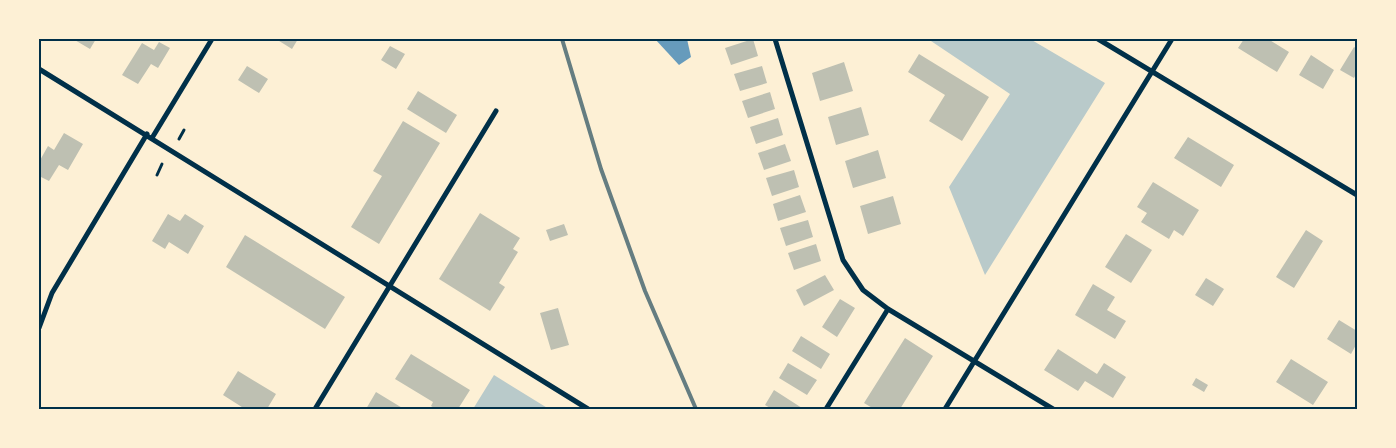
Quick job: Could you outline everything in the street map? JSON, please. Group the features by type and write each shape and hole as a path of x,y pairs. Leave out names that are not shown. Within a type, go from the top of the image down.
{"street":[{"path":"39,328 52,293 149,136 212,39"},
{"path":"775,39 844,260 863,290 888,308 1053,409"},
{"path":"1098,39 1357,195"},
{"path":"945,409 1172,39"},
{"path":"39,69 588,409"},
{"path":"315,409 496,111"},
{"path":"826,409 888,308"}],"path":[{"path":"178,139 184,130"},
{"path":"157,175 162,164"}],"shaded area":[{"path":"928,39 1030,39 1105,83 985,275 949,187 1010,94"},
{"path":"494,375 549,409 473,409"}],"water":[{"path":"655,39 687,39 691,57 679,65"}],"building":[{"path":"73,39 96,39 90,49"},
{"path":"276,39 298,39 292,49"},
{"path":"753,39 758,56 731,65 725,48"},
{"path":"1244,39 1268,39 1289,52 1277,72 1238,48"},
{"path":"159,42 170,48 158,68 151,64 138,84 122,75 142,43 154,50"},
{"path":"390,46 405,54 396,69 381,60"},
{"path":"1354,47 1357,49 1357,72 1354,78 1340,70"},
{"path":"919,54 989,97 962,141 929,121 945,95 908,72"},
{"path":"1311,55 1334,70 1323,89 1299,75"},
{"path":"844,62 853,91 820,101 812,73"},
{"path":"247,66 268,79 259,93 238,80"},
{"path":"762,66 767,83 740,91 734,74"},
{"path":"418,91 457,115 446,133 407,109"},
{"path":"770,92 775,109 748,118 742,101"},
{"path":"861,107 869,135 836,145 828,117"},
{"path":"778,118 783,135 756,144 750,127"},
{"path":"403,121 440,143 379,244 351,227 382,176 373,171"},
{"path":"64,133 83,144 68,170 59,165 49,181 39,176 39,162 48,146 54,150"},
{"path":"1188,137 1234,165 1221,187 1174,158"},
{"path":"785,144 791,161 764,170 758,153"},
{"path":"878,150 886,178 853,188 845,161"},
{"path":"794,170 799,187 772,196 766,178"},
{"path":"1153,182 1199,210 1183,236 1174,230 1169,239 1141,222 1147,213 1137,207"},
{"path":"800,195 806,212 778,221 773,204"},
{"path":"893,196 901,224 868,234 860,206"},
{"path":"480,213 520,238 513,249 518,252 499,283 505,287 490,311 439,279"},
{"path":"168,214 180,221 185,214 204,226 188,254 169,242 165,249 152,241"},
{"path":"808,220 813,237 786,246 780,228"},
{"path":"564,224 568,235 550,241 546,230"},
{"path":"1306,230 1323,241 1294,288 1276,277"},
{"path":"1126,234 1152,250 1131,283 1105,267"},
{"path":"245,235 345,297 325,329 226,267"},
{"path":"816,244 821,261 794,270 788,253"},
{"path":"825,275 834,290 804,306 796,290"},
{"path":"1206,278 1224,289 1213,306 1195,295"},
{"path":"1093,284 1115,297 1107,310 1126,321 1115,339 1075,315"},
{"path":"840,299 855,308 837,337 822,327"},
{"path":"558,308 569,345 551,350 540,313"},
{"path":"1339,320 1357,331 1357,343 1351,354 1327,339"},
{"path":"801,336 830,354 821,369 792,351"},
{"path":"905,338 933,356 900,409 874,409 864,403"},
{"path":"1058,349 1097,374 1104,363 1126,377 1113,398 1085,381 1078,391 1044,370"},
{"path":"411,354 470,390 458,409 436,409 431,406 433,402 395,379"},
{"path":"1291,359 1328,382 1313,405 1276,382"},
{"path":"788,363 817,380 807,395 779,378"},
{"path":"238,371 276,394 267,409 245,409 223,395"},
{"path":"1196,378 1208,385 1204,392 1192,385"},
{"path":"774,390 802,409 772,409 765,405"},
{"path":"376,392 404,409 366,409"}],"railway":[{"path":"562,39 601,169 645,291 696,409"}]}
